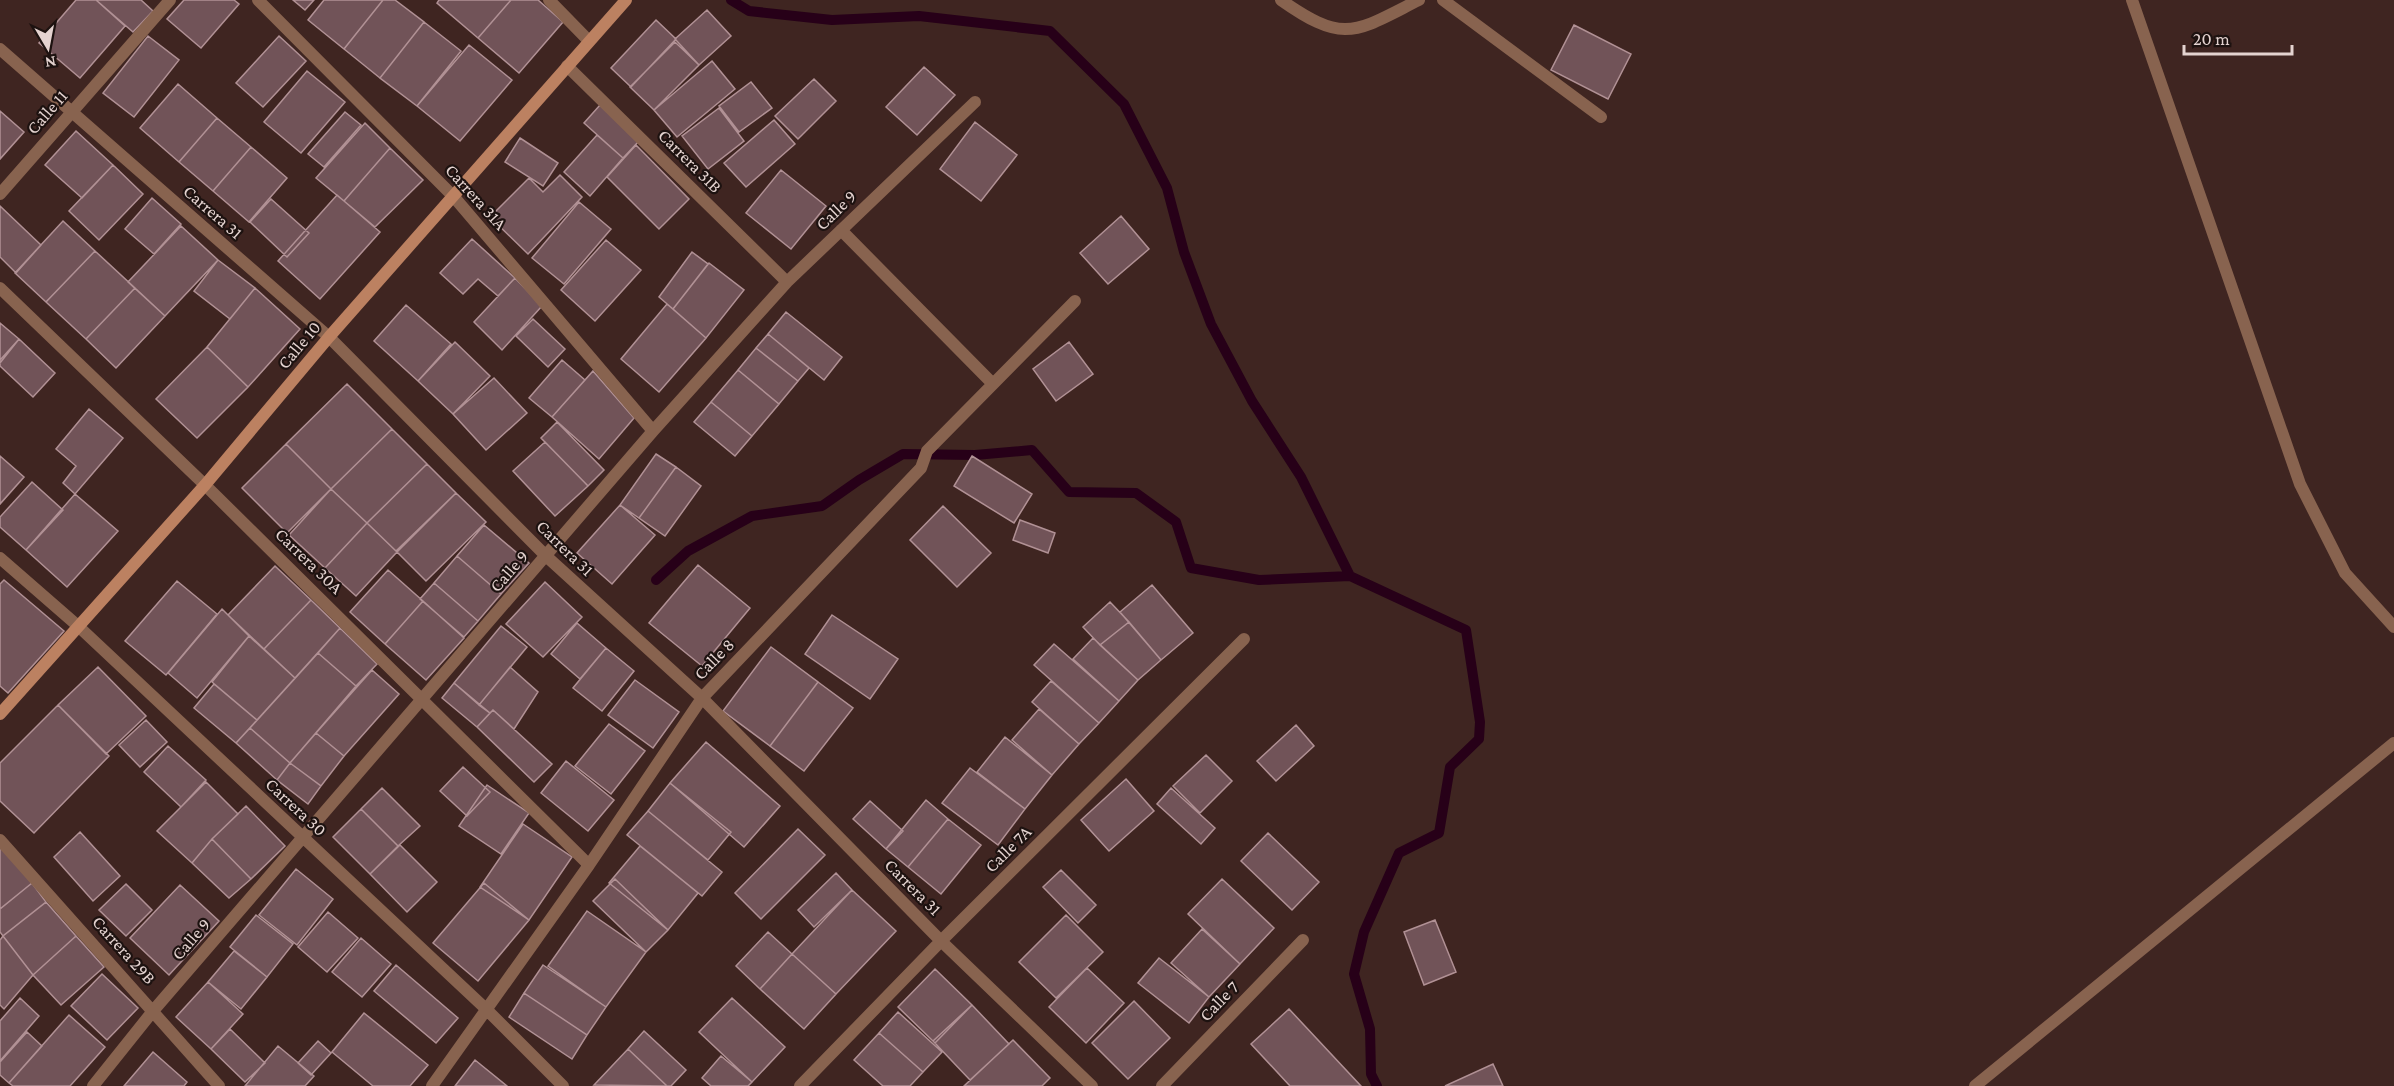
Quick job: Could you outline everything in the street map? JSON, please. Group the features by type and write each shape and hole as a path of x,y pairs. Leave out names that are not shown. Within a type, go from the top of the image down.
{"main road":[{"name":"Calle 10","path":"0,714 205,485 329,337 626,0"}],"street":[{"name":"Calle 11","path":"0,194 170,0"},
{"name":"Carrera 31A","path":"258,0 454,197 653,431"},
{"path":"549,0 589,41"},
{"path":"1281,0 1305,16 1338,30 1367,26 1419,0"},
{"path":"1443,0 1601,117"},
{"path":"2132,0 2300,484 2345,573 2394,627"},
{"name":"Carrera 31","path":"0,49 329,337 546,556 702,698 941,941 1092,1086"},
{"name":"Carrera 31B","path":"567,66 787,282"},
{"name":"Calle 9","path":"93,1086 153,1011 653,431 787,282 975,102"},
{"path":"841,230 993,384"},
{"name":"Carrera 30A","path":"0,288 205,485 589,865"},
{"name":"Calle 8","path":"432,1086 589,865 702,698 921,468 927,451 1074,301"},
{"name":"Carrera 30","path":"0,558 78,626 486,1009 563,1086"},
{"name":"Calle 7A","path":"800,1086 941,941 1245,639"},
{"path":"1975,1086 2394,743"},
{"name":"Carrera 29B","path":"0,840 219,1086"},
{"name":"Calle 7","path":"1162,1086 1303,940"}],"building":[{"path":"76,0 96,0 125,26 80,78 39,43"},
{"path":"96,0 141,0 153,11 133,32"},
{"path":"184,0 234,0 239,4 201,48 167,19"},
{"path":"293,0 314,0 305,10"},
{"path":"324,0 383,0 344,49 308,20"},
{"path":"383,0 395,0 424,22 380,78 344,49"},
{"path":"439,0 511,0 478,38 437,3"},
{"path":"511,0 538,0 563,22 519,73 478,38"},
{"path":"707,10 731,36 699,65 675,39"},
{"path":"656,20 676,39 631,87 611,68"},
{"path":"424,22 461,51 417,106 380,78"},
{"path":"1574,25 1631,54 1608,99 1551,70"},
{"path":"148,36 179,60 134,117 103,93"},
{"path":"279,36 306,61 263,107 236,83"},
{"path":"675,42 699,65 654,110 630,87"},
{"path":"469,45 512,80 460,141 417,106"},
{"path":"712,61 735,89 677,137 654,110"},
{"path":"924,67 955,95 917,135 886,107"},
{"path":"307,71 345,102 301,153 264,122"},
{"path":"814,79 836,101 798,139 775,116"},
{"path":"751,82 772,108 739,132 719,106"},
{"path":"178,84 217,118 179,162 140,128"},
{"path":"600,105 639,141 623,158 584,123"},
{"path":"719,108 744,141 708,169 682,136"},
{"path":"0,111 24,132 0,159"},
{"path":"345,112 361,125 324,167 308,154"},
{"path":"217,118 251,147 213,191 179,162"},
{"path":"774,120 795,144 746,187 724,163"},
{"path":"975,122 1017,155 981,201 940,169"},
{"path":"365,123 390,148 344,201 316,178"},
{"path":"76,131 113,165 82,198 45,165"},
{"path":"597,135 623,158 590,196 564,172"},
{"path":"520,138 558,163 543,186 505,162"},
{"path":"636,145 689,199 659,229 607,177"},
{"path":"251,147 287,178 249,222 213,191"},
{"path":"390,148 423,180 375,227 344,201"},
{"path":"113,165 143,194 99,240 69,211"},
{"path":"781,170 826,206 791,249 746,213"},
{"path":"560,175 582,197 528,254 490,217 529,178 543,192"},
{"path":"337,195 380,232 320,299 278,261"},
{"path":"152,198 181,224 154,254 125,229"},
{"path":"271,199 309,233 287,257 250,222"},
{"path":"579,202 611,229 564,284 532,258"},
{"path":"0,206 41,245 16,273 0,257"},
{"path":"1121,216 1149,249 1108,284 1080,253"},
{"path":"63,221 95,251 46,302 15,273"},
{"path":"181,226 218,260 165,316 128,282"},
{"path":"472,239 515,278 498,296 478,279 463,294 440,273"},
{"path":"606,240 641,270 595,321 561,290"},
{"path":"95,251 135,288 86,339 46,302"},
{"path":"692,252 708,264 673,309 659,297"},
{"path":"218,260 255,288 230,319 194,291"},
{"path":"709,263 744,290 706,338 673,309"},
{"path":"515,278 542,306 502,350 474,322"},
{"path":"135,288 165,316 116,368 86,339"},
{"path":"255,288 300,329 248,387 207,347"},
{"path":"667,304 706,338 659,392 621,359"},
{"path":"406,305 451,344 418,381 374,341"},
{"path":"786,312 842,357 824,380 768,334"},
{"path":"533,319 565,349 548,367 516,336"},
{"path":"0,323 19,339 0,363"},
{"path":"768,334 809,368 798,381 756,348"},
{"path":"19,339 55,373 33,397 0,366 0,360"},
{"path":"455,342 490,376 453,414 418,381"},
{"path":"1069,342 1093,374 1056,401 1033,369"},
{"path":"207,347 248,387 197,438 156,399"},
{"path":"756,348 798,381 779,404 738,370"},
{"path":"562,360 585,380 552,417 529,398"},
{"path":"738,370 779,404 752,436 711,402"},
{"path":"593,371 634,418 599,459 552,417"},
{"path":"494,378 527,413 486,450 453,414"},
{"path":"347,384 392,429 331,489 286,444"},
{"path":"711,402 752,436 735,456 694,422"},
{"path":"89,409 123,438 75,494 63,483 76,466 56,449"},
{"path":"557,422 604,470 588,486 541,438"},
{"path":"392,429 427,464 367,523 331,489"},
{"path":"545,442 588,486 555,516 513,471"},
{"path":"286,444 331,489 287,533 242,488"},
{"path":"656,454 676,467 639,518 620,505"},
{"path":"0,456 24,477 0,504"},
{"path":"972,456 1032,494 1014,523 954,486"},
{"path":"427,464 456,493 396,551 367,523"},
{"path":"676,467 701,486 665,536 639,518"},
{"path":"32,482 63,510 26,550 0,527 0,517"},
{"path":"331,489 367,523 325,568 289,535"},
{"path":"456,493 486,522 426,581 397,552"},
{"path":"75,494 118,531 67,587 26,550"},
{"path":"620,505 655,535 612,584 577,553"},
{"path":"943,506 991,553 957,587 910,540"},
{"path":"1020,520 1055,533 1048,553 1013,540"},
{"path":"367,523 397,552 356,596 325,568"},
{"path":"484,525 529,563 501,594 457,556"},
{"path":"457,556 501,594 478,621 434,583"},
{"path":"698,565 750,608 702,666 649,623"},
{"path":"275,566 311,600 264,649 228,615"},
{"path":"388,570 423,601 385,644 350,612"},
{"path":"4,580 64,631 8,693 0,686 0,584"},
{"path":"177,581 217,614 166,675 125,641"},
{"path":"545,582 582,617 543,657 506,624"},
{"path":"434,583 478,621 464,637 420,599"},
{"path":"1152,585 1193,633 1161,660 1120,612"},
{"path":"311,600 340,628 295,678 264,649"},
{"path":"423,601 464,638 426,680 385,644"},
{"path":"1110,602 1129,622 1100,645 1083,627"},
{"path":"222,609 249,636 197,698 168,673"},
{"path":"832,615 898,659 870,699 805,654"},
{"path":"1129,622 1161,660 1138,680 1100,645"},
{"path":"577,623 606,648 580,679 551,654"},
{"path":"501,626 527,647 479,705 454,683"},
{"path":"340,628 377,664 356,686 318,653"},
{"path":"249,636 295,678 257,720 212,682"},
{"path":"1093,638 1138,680 1119,701 1073,659"},
{"path":"1054,644 1119,701 1099,723 1034,665"},
{"path":"771,647 818,682 770,746 723,711"},
{"path":"606,648 634,671 602,711 573,688"},
{"path":"318,653 356,686 290,763 250,728"},
{"path":"98,667 146,716 106,754 58,705"},
{"path":"510,667 538,692 514,729 493,710 490,713 479,705"},
{"path":"372,670 399,694 344,756 316,733"},
{"path":"635,680 679,712 653,748 608,715"},
{"path":"1051,681 1099,723 1079,744 1032,702"},
{"path":"818,682 853,708 804,771 770,746"},
{"path":"454,683 490,713 477,727 442,698"},
{"path":"214,684 257,720 236,743 194,708"},
{"path":"58,705 109,756 34,833 0,801 0,763"},
{"path":"1039,709 1079,744 1052,775 1012,740"},
{"path":"493,710 552,764 534,782 477,727"},
{"path":"146,720 167,742 140,767 119,745"},
{"path":"609,724 645,751 611,794 575,766"},
{"path":"1296,725 1314,746 1276,781 1257,761"},
{"path":"250,728 290,763 277,780 236,743"},
{"path":"316,733 344,756 321,786 290,763"},
{"path":"1005,737 1052,775 1025,809 977,772"},
{"path":"706,742 780,806 744,847 670,783"},
{"path":"168,746 206,780 181,807 144,772"},
{"path":"1206,755 1232,781 1200,813 1173,786"},
{"path":"566,761 614,800 588,831 541,793"},
{"path":"290,763 321,786 308,804 277,780"},
{"path":"463,767 490,792 467,816 440,791"},
{"path":"970,768 1025,809 998,845 942,803"},
{"path":"1126,779 1154,811 1109,851 1081,820"},
{"path":"206,782 238,814 212,839 192,863 157,831"},
{"path":"670,783 731,832 708,860 648,811"},
{"path":"487,785 529,813 501,854 459,826"},
{"path":"382,788 420,826 398,846 361,809"},
{"path":"1171,788 1215,828 1201,844 1157,804"},
{"path":"926,800 948,819 908,867 886,849"},
{"path":"870,801 903,831 886,849 853,819"},
{"path":"246,806 285,846 251,879 212,839"},
{"path":"361,809 398,846 370,874 333,837"},
{"path":"648,811 722,872 702,896 627,835"},
{"path":"948,819 981,845 941,894 908,867"},
{"path":"523,824 572,857 529,920 480,887"},
{"path":"798,829 825,855 761,919 735,893"},
{"path":"80,832 120,876 93,901 54,857"},
{"path":"1268,833 1319,882 1292,910 1241,861"},
{"path":"212,839 251,879 229,898 192,863"},
{"path":"0,845 32,883 0,909"},
{"path":"400,845 437,882 407,912 370,874"},
{"path":"640,846 698,893 668,930 609,883"},
{"path":"296,869 333,899 297,945 259,915"},
{"path":"1061,870 1096,905 1078,923 1043,887"},
{"path":"836,873 852,890 814,927 798,910"},
{"path":"615,879 668,930 646,952 593,901"},
{"path":"1222,879 1274,928 1240,964 1188,914"},
{"path":"32,883 46,902 3,936 0,932 0,909"},
{"path":"484,883 529,920 478,981 433,943"},
{"path":"126,884 152,910 126,936 99,910"},
{"path":"180,885 219,921 169,975 130,938"},
{"path":"852,890 896,931 836,994 792,954"},
{"path":"46,902 76,936 33,975 3,936"},
{"path":"587,911 646,952 606,1007 548,966"},
{"path":"328,912 358,938 327,972 298,947"},
{"path":"256,915 293,944 267,977 230,947"},
{"path":"1066,915 1103,952 1056,998 1019,962"},
{"path":"1435,920 1456,972 1424,985 1404,932"},
{"path":"1202,929 1240,964 1209,997 1171,963"},
{"path":"768,932 792,954 760,989 736,966"},
{"path":"3,936 33,975 4,1009 0,1005 0,940"},
{"path":"76,936 104,967 61,1005 33,975"},
{"path":"361,938 391,964 362,997 332,972"},
{"path":"234,951 267,977 241,1009 208,982"},
{"path":"792,954 836,994 804,1029 760,989"},
{"path":"1159,958 1209,997 1189,1023 1138,983"},
{"path":"396,965 458,1018 436,1043 374,991"},
{"path":"543,965 606,1007 587,1035 524,993"},
{"path":"1087,968 1124,1003 1086,1043 1049,1007"},
{"path":"935,969 972,1005 935,1043 898,1007"},
{"path":"102,974 138,1008 107,1040 71,1006"},
{"path":"208,982 243,1014 211,1049 176,1017"},
{"path":"524,993 587,1035 572,1059 509,1017"},
{"path":"20,998 39,1016 0,1061 0,1021"},
{"path":"732,998 785,1047 752,1082 699,1032"},
{"path":"1134,1001 1170,1038 1128,1079 1092,1043"},
{"path":"972,1005 1009,1044 970,1080 933,1041"},
{"path":"1289,1009 1361,1086 1290,1086 1251,1044"},
{"path":"898,1012 942,1052 923,1072 879,1033"},
{"path":"364,1013 428,1065 410,1086 373,1086 332,1052"},
{"path":"69,1015 105,1047 70,1086 13,1086 9,1083"},
{"path":"230,1029 265,1063 245,1082 211,1049"},
{"path":"644,1031 686,1070 671,1086 667,1086 628,1049"},
{"path":"27,1032 42,1046 9,1083 0,1075 0,1062"},
{"path":"879,1033 923,1072 910,1086 883,1086 854,1060"},
{"path":"1013,1040 1050,1078 1042,1086 964,1086"},
{"path":"318,1041 331,1053 311,1075 298,1063"},
{"path":"278,1046 314,1076 305,1086 245,1086"},
{"path":"628,1049 667,1086 594,1085"},
{"path":"153,1052 187,1082 184,1086 124,1086"},
{"path":"721,1056 752,1082 748,1086 711,1086 702,1078"},
{"path":"475,1060 507,1086 455,1086"},
{"path":"1493,1064 1503,1086 1445,1086"}],"waterway":[{"path":"731,0 749,11 832,20 919,16 1050,31 1124,104 1167,188 1184,252 1211,324 1252,401 1301,477 1350,576 1466,630 1480,722 1479,739 1450,767 1439,833 1399,853 1364,932 1354,974 1370,1029 1371,1074 1377,1086"},
{"path":"656,580 688,551 752,516 822,506 859,480 903,454 975,455 1032,450 1069,492 1136,493 1176,522 1191,568 1259,580 1350,576"}]}
